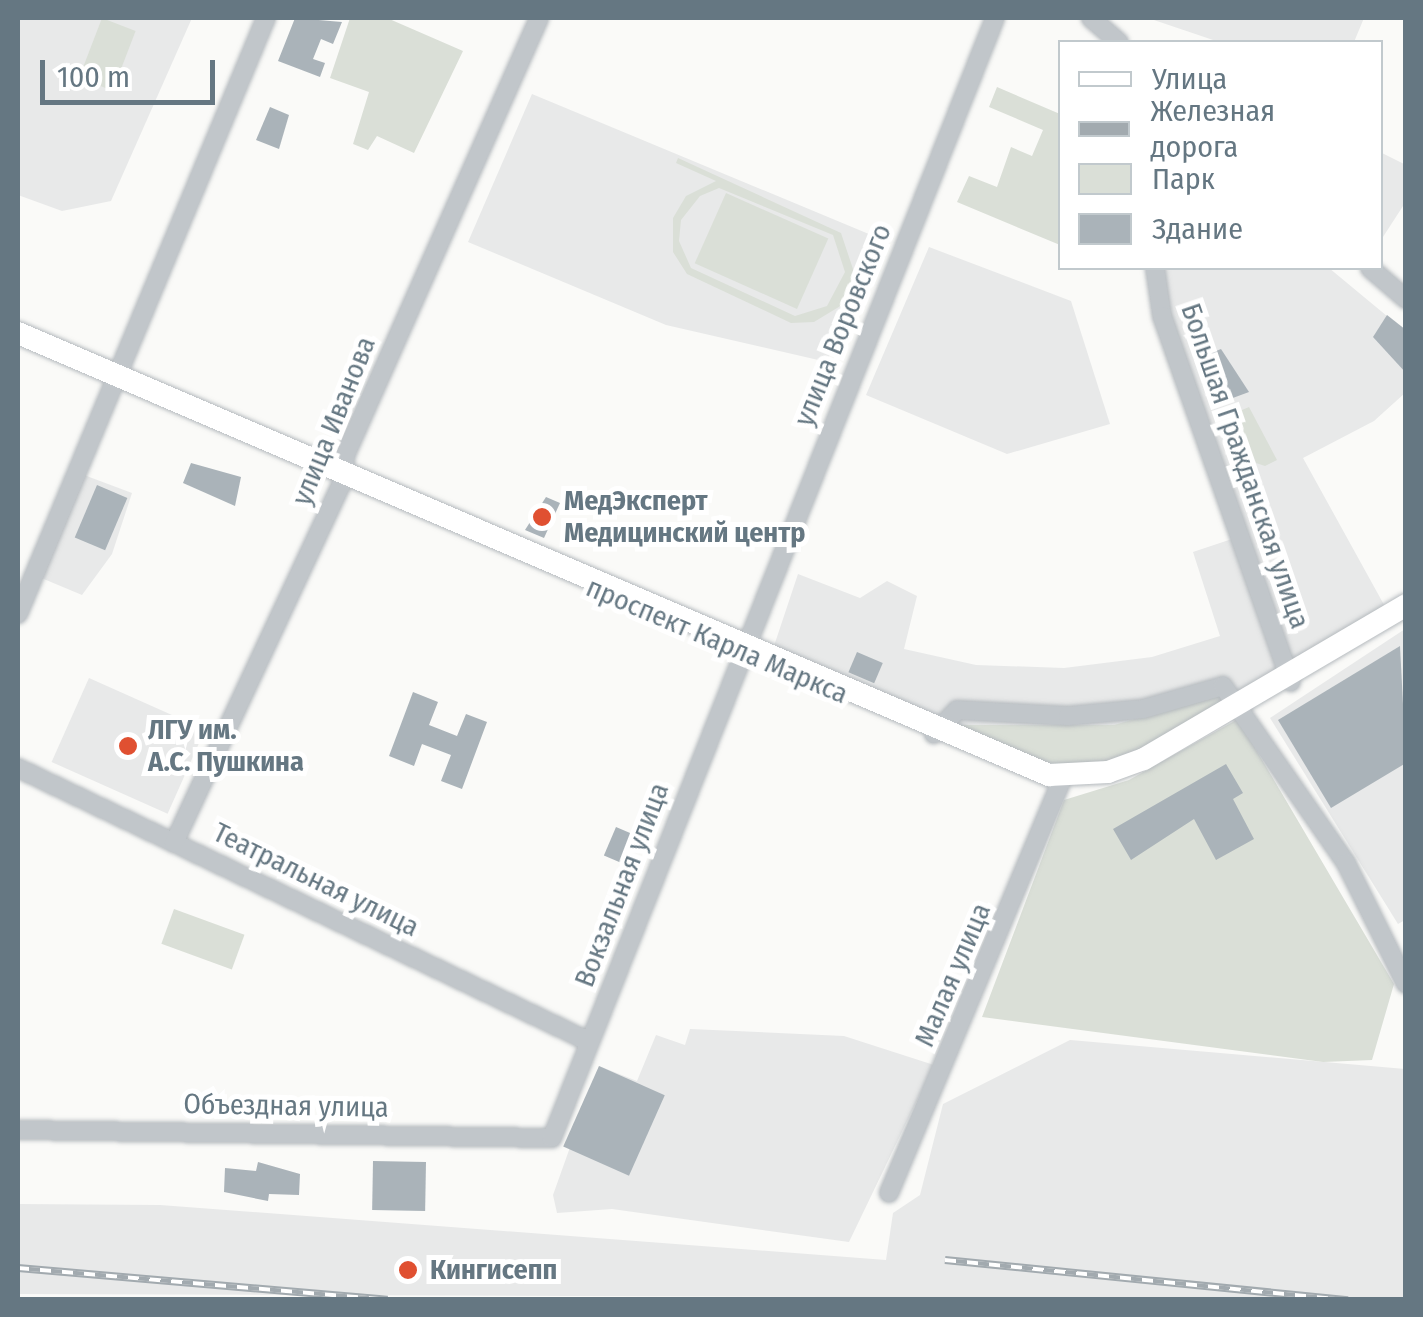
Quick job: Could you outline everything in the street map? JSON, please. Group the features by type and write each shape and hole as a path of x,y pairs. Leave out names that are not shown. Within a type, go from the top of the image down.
{"main road":[{"name":"проспект Карла Маркса","path":"18,336 935,733 1063,779"},
{"path":"1063,779 1143,765 1406,607"}],"street":[{"path":"18,614 266,18"},
{"name":"улица Иванова","path":"174,843 344,475 539,18"},
{"name":"улица Воровского","path":"741,649 995,18"},
{"path":"1090,18 1117,40"},
{"path":"1100,18 1125,40"},
{"path":"1383,268 1406,287"},
{"name":"Большая Гражданская улица","path":"1155,270 1162,316 1290,680"},
{"path":"1372,270 1406,299"},
{"name":"Вокзальная улица","path":"552,1138 741,649"},
{"path":"935,733 956,710 1086,714 1143,709 1223,686 1346,863 1406,984"},
{"name":"Театральная улица","path":"18,768 590,1042"},
{"name":"Малая улица","path":"889,1193 1063,779"},
{"name":"Объездная улица","path":"18,1130 552,1138"}],"shaded area":[{"path":"18,18 192,18 111,201 62,211 18,195"},
{"path":"1148,18 1364,18 1355,40 1213,40"},
{"path":"532,94 876,237 827,362 666,325 468,242"},
{"path":"1383,154 1406,165 1405,203 1383,237"},
{"path":"929,247 1071,301 1110,424 1007,454 866,395"},
{"path":"1161,270 1331,270 1405,331 1405,393 1374,421 1303,458 1388,612 1291,664 1170,324"},
{"path":"84,475 132,493 112,554 82,595 39,577"},
{"path":"1232,539 1278,673 1069,771 772,652 798,574 860,598 887,581 917,596 904,649 976,665 1064,668 1152,657 1220,636 1193,552"},
{"path":"1405,629 1405,920 1398,924 1270,718"},
{"name":"ЛГУ им. А.С. Пушкина","path":"89,678 205,730 168,814 52,762"},
{"path":"690,1029 844,1036 934,1065 849,1242 612,1209 557,1213 553,1195 599,1066 637,1081 656,1035 685,1045"},
{"path":"1070,1040 1405,1069 1405,1299 18,1294 18,1204 160,1205 886,1260 893,1213 920,1195 943,1104"}],"green space":[{"path":"102,18 136,31 113,91 79,78"},
{"path":"350,18 387,18 463,51 414,153 377,136 368,150 353,144 369,92 330,78"},
{"path":"997,87 1058,113 1058,244 957,202 969,176 997,187 1011,147 1032,156 1043,130 989,107"},
{"path":"678,158 841,233 855,275 842,305 814,322 791,323 687,274 673,252 673,218 686,196 716,181 676,163","holes":["719,188 833,235 845,272 827,306 795,316 691,268 679,241 681,220 700,196"]},
{"path":"726,193 828,239 797,309 695,263"},
{"path":"1249,407 1277,460 1265,466 1256,463 1235,413"},
{"path":"1219,695 1225,703 1144,759 1069,771 951,725 1114,725"},
{"path":"1238,719 1394,984 1372,1060 1323,1062 982,1017 1064,800 1129,780"},
{"path":"174,909 244,935 232,969 161,944"}],"building":[{"path":"295,18 342,22 333,44 321,39 313,59 325,63 320,77 278,61"},
{"path":"270,107 289,115 279,149 256,140"},
{"path":"1387,315 1406,330 1406,373 1373,337"},
{"path":"1221,349 1249,392 1222,402 1199,358"},
{"path":"191,463 241,477 235,506 183,483"},
{"path":"97,485 127,498 105,550 75,537"},
{"name":"МедЭксперт Медицинский центр","path":"546,497 560,503 544,538 525,530"},
{"path":"1400,646 1406,763 1331,808 1278,720"},
{"path":"857,652 883,663 874,683 848,672"},
{"path":"413,692 438,702 429,725 457,736 466,714 487,722 462,789 441,781 451,755 422,744 414,766 389,756"},
{"path":"1226,764 1243,793 1233,799 1254,839 1216,860 1194,819 1131,860 1113,829"},
{"path":"616,827 637,836 625,865 604,856"},
{"path":"599,1066 665,1095 629,1176 563,1146"},
{"path":"373,1161 426,1162 425,1211 372,1210"},
{"path":"258,1162 300,1174 299,1195 269,1194 268,1201 224,1192 225,1168 256,1171"}],"railway":[{"path":"945,1260 1348,1300"},
{"path":"18,1268 388,1300"}],"place":[{"name":"МедЭксперт Медицинский центр","path":"542,517"},
{"name":"ЛГУ им. А.С. Пушкина","path":"128,746"},
{"name":"Кингисепп","path":"408,1270"}]}
